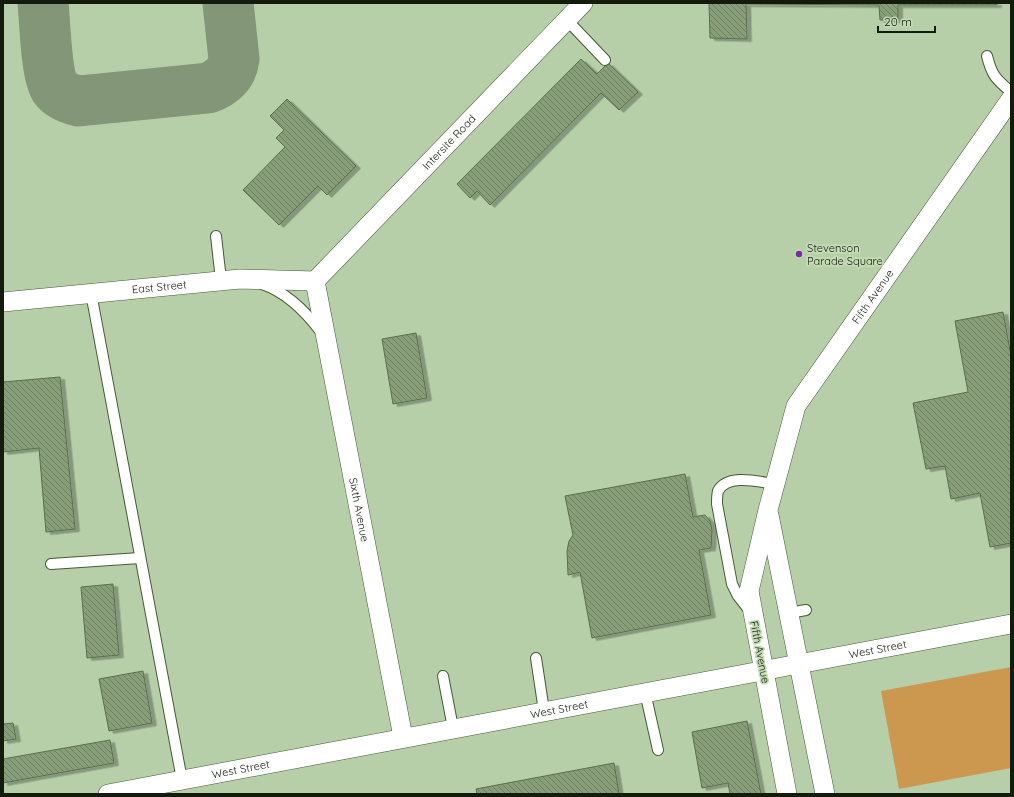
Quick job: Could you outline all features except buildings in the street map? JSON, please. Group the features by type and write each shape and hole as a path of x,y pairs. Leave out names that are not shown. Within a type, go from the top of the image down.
{"street":[{"name":"Intersite Road","path":"315,281 583,3"},
{"name":"Fifth Avenue","path":"787,794 749,592 768,510 796,406 1011,99"},
{"name":"East Street","path":"3,302 240,278 315,281"},
{"name":"Sixth Avenue","path":"315,281 403,737"},
{"name":"Fifth Avenue","path":"768,510 797,612 799,664 825,794"},
{"name":"West Street","path":"108,794 403,737 1011,624"}],"lane":[{"path":"567,20 605,60"},
{"path":"987,56 990,71 997,80 1011,92"},
{"path":"216,236 221,280"},
{"path":"240,278 263,284 279,292 308,315 327,342"},
{"path":"91,293 182,780"},
{"path":"754,618 738,596 732,584 717,504 718,492 724,485 740,480 775,484"},
{"path":"51,564 140,558"},
{"path":"536,658 544,711"},
{"path":"443,676 453,728"},
{"path":"645,692 658,750"}],"shaded area":[{"path":"1011,667 1011,768 899,789 881,691"}],"taxiway":[{"path":"43,3 46,47 52,81 55,88 60,93 79,101 208,88 222,81 229,73 234,59 228,3"}],"place":[{"name":"Stevenson Parade Square","path":"799,254"}]}
